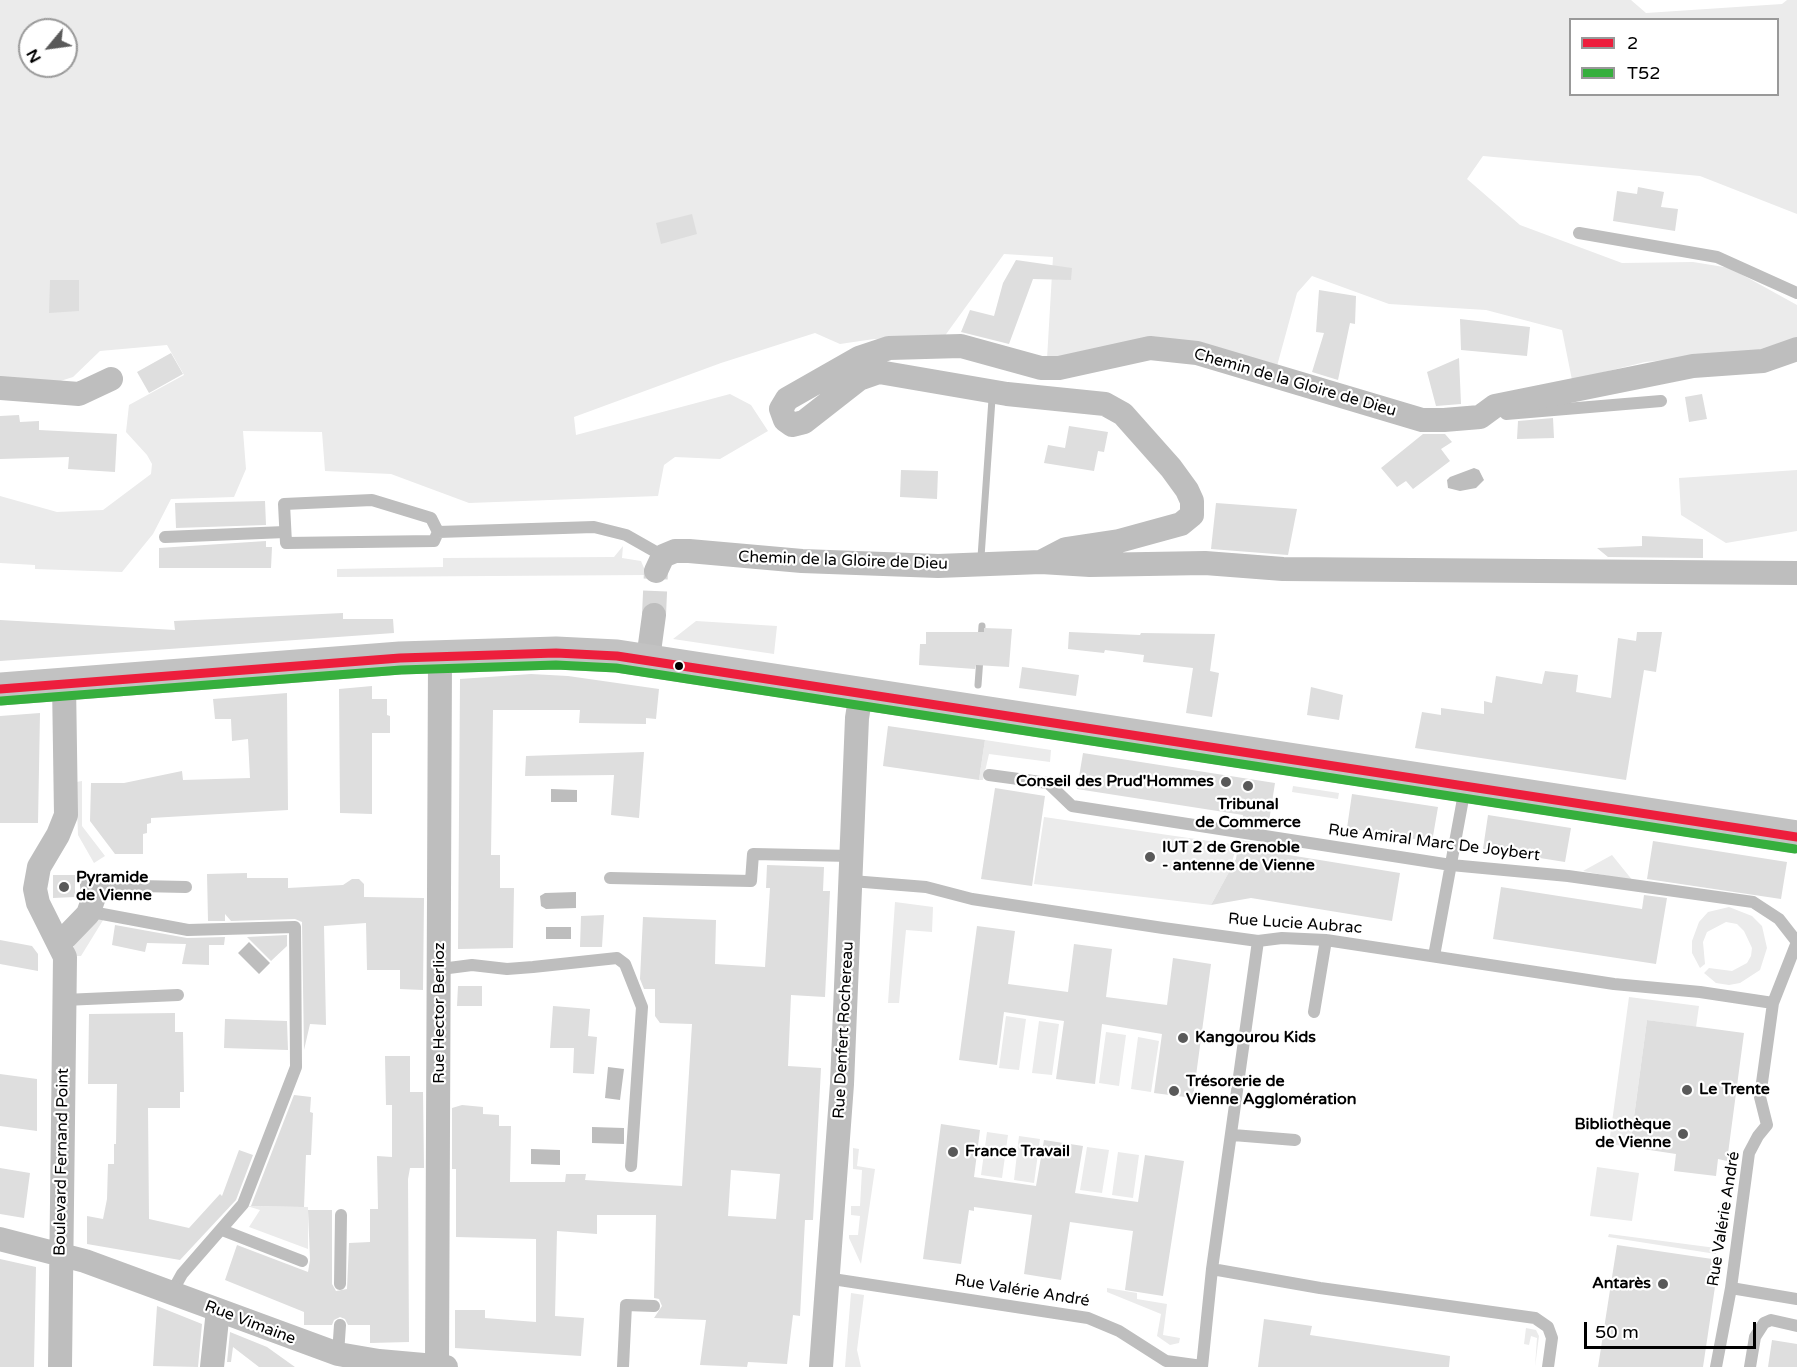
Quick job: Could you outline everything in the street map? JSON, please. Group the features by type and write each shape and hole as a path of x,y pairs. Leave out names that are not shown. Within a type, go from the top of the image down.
{"main road":[{"path":"0,689 400,658 440,659 556,653 648,659 1797,837"}],"street":[{"name":"Chemin de la Gloire de Dieu","path":"1041,562 1066,549 1119,541 1181,524 1192,515 1192,501 1187,490 1171,468 1123,414 1105,404 1007,394 879,372 859,379 804,422 792,425 785,420 781,409 787,399 859,357 888,348 961,346 1041,368 1059,368 1150,348 1197,352 1422,420 1479,417 1495,406 1541,395 1693,366 1764,361 1797,349"},
{"path":"0,388 79,394 111,379"},
{"name":"Chemin de la Gloire de Dieu","path":"659,564 675,552 689,551 802,561 938,566 1041,562 1090,565 1205,563 1283,569 1797,573"},
{"path":"648,659 654,615"},
{"name":"Rue Hector Berlioz","path":"437,1366 441,969 440,659"},
{"path":"64,683 66,815 58,835 39,867 35,882 38,903 62,950 88,914 94,897 92,885"},
{"name":"Rue Denfert Rochereau","path":"821,1367 842,1084 857,718 861,693"},
{"name":"Boulevard Fernand Point","path":"60,1367 64,1000 62,950"},
{"name":"Rue Vimaine","path":"0,1239 60,1254 172,1292 338,1354 446,1367"},
{"path":"212,1367 218,1310"}],"lane":[{"path":"1580,233 1717,257 1797,293"},
{"path":"1479,417 1660,401"},
{"path":"372,500 431,518 438,532 434,541 286,543 284,504 372,500"},
{"path":"438,532 594,527 627,535 659,564"},
{"path":"165,537 285,532"},
{"name":"Rue Amiral Marc De Joybert","path":"989,776 1048,783 1072,806 1451,865 1568,876 1753,902 1779,919 1797,942"},
{"path":"1434,956 1466,784"},
{"path":"610,878 751,881 753,854 852,856"},
{"name":"Rue Lucie Aubrac","path":"852,880 892,878 947,886 1047,911 1258,941 1282,938 1326,939 1614,984 1700,992 1773,1003"},
{"path":"92,885 186,887"},
{"path":"97,913 188,930 295,927 296,1067 243,1204 182,1274 172,1292"},
{"path":"1314,1012 1326,939"},
{"path":"1202,1366 1212,1269 1233,1135 1258,941"},
{"name":"Rue Valérie André","path":"1716,1367 1731,1288 1749,1153 1767,1125 1760,1097 1773,1003 1797,942"},
{"path":"441,969 472,964 507,969 617,958 625,964 642,1007 631,1166"},
{"path":"64,1000 178,995"},
{"path":"1233,1135 1295,1140"},
{"path":"340,1284 341,1215"},
{"path":"222,1230 302,1262"},
{"path":"1212,1269 1320,1288 1535,1318 1548,1327 1551,1338 1548,1367"},
{"name":"Rue Valérie André","path":"826,1278 1088,1318 1119,1331 1166,1362 1202,1366"},
{"path":"1731,1288 1797,1299"},
{"path":"623,1367 626,1305 654,1306"},
{"path":"1750,1367 1755,1337 1764,1323 1771,1320 1797,1326"},
{"path":"338,1354 340,1325"}],"shaded area":[{"path":"0,0 1631,0 1646,13 1782,4 1787,0 1797,0 1797,214 1700,176 1483,156 1467,179 1520,225 1622,263 1693,262 1730,268 1797,305 1797,342 1754,351 1645,362 1572,380 1562,330 1486,310 1389,304 1312,276 1297,293 1277,366 1183,341 1047,359 1053,257 1004,254 944,337 874,339 840,344 815,333 721,363 574,417 576,435 730,394 751,405 768,431 720,459 675,457 664,465 658,496 469,503 391,474 325,471 322,432 243,431 246,469 234,497 171,499 153,534 122,572 35,569 35,565 0,563 0,496 57,512 103,510 151,474 152,464 147,455 126,432 129,405 184,375 167,345 100,351 73,377 54,383 0,380"},
{"path":"1474,468 1479,470 1484,480 1476,488 1460,491 1448,488 1447,480 1450,477"},
{"path":"1797,470 1797,531 1726,543 1681,515 1679,478"},
{"path":"623,546 622,558 641,561 647,575 337,577 337,569 443,567 443,558 614,557"},
{"path":"696,621 777,626 774,654 673,639"},
{"path":"985,740 1051,750 1050,762 989,754 983,780 979,780"},
{"path":"82,781 82,826 105,856 94,863 78,835 76,782"},
{"path":"1293,786 1339,793 1338,799 1292,792"},
{"path":"551,789 577,790 577,802 551,802"},
{"path":"1044,817 1237,845 1229,872 1211,905 1034,884"},
{"path":"1612,855 1633,881 1583,871"},
{"path":"576,892 576,908 546,909 541,906 540,896 545,893"},
{"path":"895,902 933,907 932,932 906,930 899,1003 888,1003"},
{"path":"1729,907 1752,916 1762,926 1767,948 1760,970 1740,983 1729,985 1716,983 1704,973 1709,968 1732,971 1747,963 1752,948 1744,931 1737,924 1726,922 1707,932 1703,942 1705,964 1700,968 1692,953 1692,941 1699,922 1708,912"},
{"path":"97,914 105,917 81,956 74,956 74,944"},
{"path":"546,927 571,927 571,939 546,939"},
{"path":"249,942 270,963 259,974 238,953"},
{"path":"1629,997 1699,1006 1696,1027 1647,1020 1630,1147 1609,1144"},
{"path":"1006,1016 1026,1019 1019,1070 999,1068"},
{"path":"1039,1021 1059,1024 1052,1075 1032,1073"},
{"path":"1106,1032 1126,1035 1119,1086 1099,1083"},
{"path":"1138,1037 1159,1041 1151,1092 1131,1089"},
{"path":"608,1067 624,1069 620,1100 605,1098"},
{"path":"592,1127 624,1128 624,1144 592,1143"},
{"path":"987,1132 1008,1135 1002,1178 981,1175"},
{"path":"1019,1136 1040,1139 1034,1183 1014,1180"},
{"path":"1087,1147 1109,1150 1102,1193 1080,1190"},
{"path":"853,1148 859,1149 857,1166 875,1169 861,1264 849,1238 849,1235 858,1235 860,1216 851,1215 851,1206 860,1206 862,1170 853,1169"},
{"path":"531,1149 560,1150 560,1165 531,1164"},
{"path":"1118,1152 1139,1155 1133,1198 1112,1195"},
{"path":"1597,1167 1639,1173 1632,1221 1590,1216"},
{"path":"247,1206 308,1207 308,1249 249,1227 260,1210"},
{"path":"1609,1234 1716,1248 1716,1254 1608,1237"},
{"path":"1107,1288 1137,1293 1137,1299 1167,1304 1163,1335 1180,1338 1179,1343 1170,1345 1157,1336 1161,1314 1107,1292"},
{"path":"851,1293 864,1295 857,1350 861,1367 845,1367"},
{"path":"1526,1328 1536,1330 1539,1336 1535,1367 1537,1338 1531,1336 1529,1345 1524,1344"}],"building":[{"path":"1638,187 1664,192 1661,207 1678,209 1675,231 1613,221 1617,191 1637,194"},
{"path":"692,214 697,234 661,244 656,223"},
{"path":"1016,260 1072,268 1071,280 1033,279 1009,344 961,332 970,310 994,316 1003,283"},
{"path":"50,280 79,280 79,311 49,313"},
{"path":"1319,290 1356,296 1355,324 1350,323 1338,380 1312,372 1324,333 1316,332"},
{"path":"1460,319 1530,327 1527,356 1461,350"},
{"path":"171,353 183,374 149,393 137,372"},
{"path":"1459,358 1461,404 1436,406 1427,372"},
{"path":"1702,394 1707,419 1689,422 1685,397"},
{"path":"19,415 20,422 39,421 39,430 117,434 115,472 68,469 69,457 0,459 0,416"},
{"path":"1553,418 1554,438 1517,439 1518,421"},
{"path":"1069,426 1108,432 1104,452 1098,451 1094,471 1044,463 1048,445 1065,448"},
{"path":"1423,434 1445,434 1452,442 1441,449 1450,461 1413,489 1406,481 1397,487 1381,468"},
{"path":"901,470 938,471 937,499 900,497"},
{"path":"265,501 266,525 176,528 175,503"},
{"path":"1216,503 1297,509 1288,555 1211,549"},
{"path":"1642,536 1703,539 1703,558 1608,557 1597,548 1642,546"},
{"path":"266,541 266,547 272,547 271,568 159,568 159,548"},
{"path":"343,613 343,619 393,619 394,633 0,661 0,620 175,630 174,621"},
{"path":"984,628 1012,629 1009,667 976,665 975,669 919,665 920,644 926,644 926,632 984,632"},
{"path":"1069,632 1140,635 1141,633 1215,634 1210,671 1219,673 1212,717 1186,713 1193,668 1143,662 1144,655 1105,650 1104,653 1068,649"},
{"path":"1637,632 1662,632 1656,672 1644,670 1626,780 1415,748 1422,712 1441,715 1441,708 1484,714 1484,701 1492,703 1496,676 1542,684 1545,671 1578,675 1576,692 1611,698 1618,638 1636,641"},
{"path":"1022,667 1079,675 1076,696 1019,688"},
{"path":"531,674 568,676 659,689 656,719 646,718 646,724 579,723 580,710 493,710 491,855 500,855 500,888 514,888 513,948 458,949 460,679"},
{"path":"372,686 372,699 387,699 390,733 372,733 372,814 340,813 339,689"},
{"path":"1311,687 1343,695 1339,720 1307,715"},
{"path":"287,693 288,810 151,818 151,823 147,824 147,833 143,834 143,854 115,854 90,821 91,783 124,783 182,771 183,780 250,778 248,739 232,741 231,719 215,719 213,699"},
{"path":"40,713 38,823 0,823 0,716"},
{"path":"888,726 985,740 979,780 883,766"},
{"path":"644,752 639,818 611,815 614,775 525,776 526,756"},
{"path":"1083,753 1275,783 1268,828 1242,824 1243,815 1077,789"},
{"path":"995,788 1045,796 1032,886 981,879"},
{"path":"1352,794 1438,807 1432,842 1347,828"},
{"path":"1488,815 1571,828 1565,862 1483,849"},
{"path":"1239,840 1265,844 1264,851 1400,873 1392,921 1251,898 1211,905 1236,859"},
{"path":"1653,841 1787,862 1781,899 1647,879"},
{"path":"767,865 824,867 823,891 830,891 825,997 791,995 788,1066 821,1068 813,1220 805,1220 800,1316 793,1315 787,1364 748,1362 747,1367 700,1365 706,1320 654,1318 662,1306 659,1299 654,1298 656,1215 597,1215 597,1234 557,1231 555,1316 584,1318 581,1356 455,1348 455,1310 485,1310 485,1318 536,1322 536,1239 456,1237 456,1169 452,1169 452,1108 462,1105 483,1107 483,1114 499,1115 499,1126 511,1126 510,1182 565,1182 566,1174 586,1174 585,1180 682,1186 692,1024 660,1023 655,1016 655,989 644,989 640,979 643,917 716,920 715,964 765,967 770,888 766,888","holes":["731,1170 780,1174 776,1219 728,1216"]},
{"path":"247,873 247,878 288,878 288,888 343,885 352,879 359,879 364,884 364,897 424,898 423,990 400,989 400,970 367,970 366,923 324,926 326,1025 310,1024 304,1050 302,922 295,919 231,921 225,914 225,921 208,921 207,874"},
{"name":"Pyramide de Vienne","path":"53,875 75,875 75,897 53,898"},
{"path":"1501,887 1642,909 1644,895 1667,898 1656,964 1493,939"},
{"path":"604,915 602,947 580,947 581,916"},
{"path":"115,925 187,938 225,937 224,945 209,945 209,965 182,964 186,944 147,943 145,952 112,945"},
{"path":"977,926 1015,931 1008,984 1068,992 1074,944 1112,949 1106,997 1167,1005 1173,958 1211,964 1193,1098 1154,1093 1162,1034 1102,1024 1095,1084 1056,1079 1064,1021 1004,1012 997,1065 959,1060"},
{"path":"287,935 287,946 271,961 247,937"},
{"path":"0,940 32,946 38,954 38,971 0,964"},
{"path":"458,986 482,986 482,1006 457,1006"},
{"path":"553,1006 590,1009 588,1036 597,1037 594,1074 573,1073 574,1048 550,1048"},
{"path":"175,1013 175,1032 183,1032 184,1092 180,1092 180,1108 148,1108 149,1219 189,1228 220,1194 222,1196 239,1150 253,1155 236,1200 180,1260 87,1244 87,1216 103,1219 107,1199 108,1164 114,1164 117,1084 88,1084 89,1014"},
{"path":"225,1019 287,1021 288,1050 224,1048"},
{"name":"Le Trente","path":"1647,1020 1744,1033 1727,1161 1718,1159 1716,1176 1674,1171 1676,1154 1630,1147"},
{"path":"385,1056 410,1056 410,1092 423,1092 424,1168 410,1168 408,1179 409,1342 370,1343 370,1325 348,1325 345,1319 340,1317 334,1320 332,1325 304,1325 304,1312 225,1280 237,1245 308,1272 310,1260 308,1210 332,1210 332,1284 336,1291 347,1289 349,1243 370,1242 370,1209 378,1209 377,1156 392,1157 392,1105 386,1105"},
{"path":"0,1074 37,1079 37,1131 0,1126"},
{"path":"294,1095 311,1097 310,1112 313,1113 311,1155 306,1155 304,1207 251,1206"},
{"path":"941,1124 980,1130 974,1177 1036,1186 1044,1140 1083,1146 1075,1193 1138,1202 1145,1155 1184,1161 1163,1296 1125,1290 1133,1231 1070,1222 1061,1280 1024,1274 1032,1215 974,1207 974,1211 969,1210 961,1264 923,1259"},
{"path":"0,1168 30,1173 24,1218 0,1214"},
{"name":"Antarès","path":"1617,1245 1719,1260 1703,1367 1598,1367"},
{"path":"0,1259 36,1267 34,1367 0,1367"},
{"path":"157,1306 202,1324 198,1367 153,1366"},
{"path":"1264,1319 1312,1326 1310,1335 1450,1356 1449,1367 1258,1367"},
{"path":"230,1332 267,1347 295,1367 259,1367 233,1347 231,1362 227,1362"},
{"path":"1772,1340 1797,1344 1797,1367 1768,1367"}],"waterway":[{"path":"981,557 992,399"},
{"path":"981,641 982,626"},
{"path":"978,685 980,658"}],"tunnel":[{"path":"654,615 656,571"}],"transit line":[{"name":"2","path":"0,689 400,658 556,653 617,656 1797,837"},
{"name":"T52","path":"1,701 401,670 556,665 616,668 1795,849"}],"place":[{"name":"Conseil des Prud'Hommes","path":"1226,782"},
{"name":"Tribunal de Commerce","path":"1248,786"},
{"name":"IUT 2 de Grenoble - antenne de Vienne","path":"1150,857"},
{"name":"Pyramide de Vienne","path":"64,887"},
{"name":"Kangourou Kids","path":"1183,1038"},
{"name":"Le Trente","path":"1687,1090"},
{"name":"Trésorerie de Vienne Agglomération","path":"1174,1091"},
{"name":"Bibliothèque de Vienne","path":"1683,1134"},
{"name":"France Travail","path":"953,1152"},
{"name":"Antarès","path":"1663,1284"}]}
